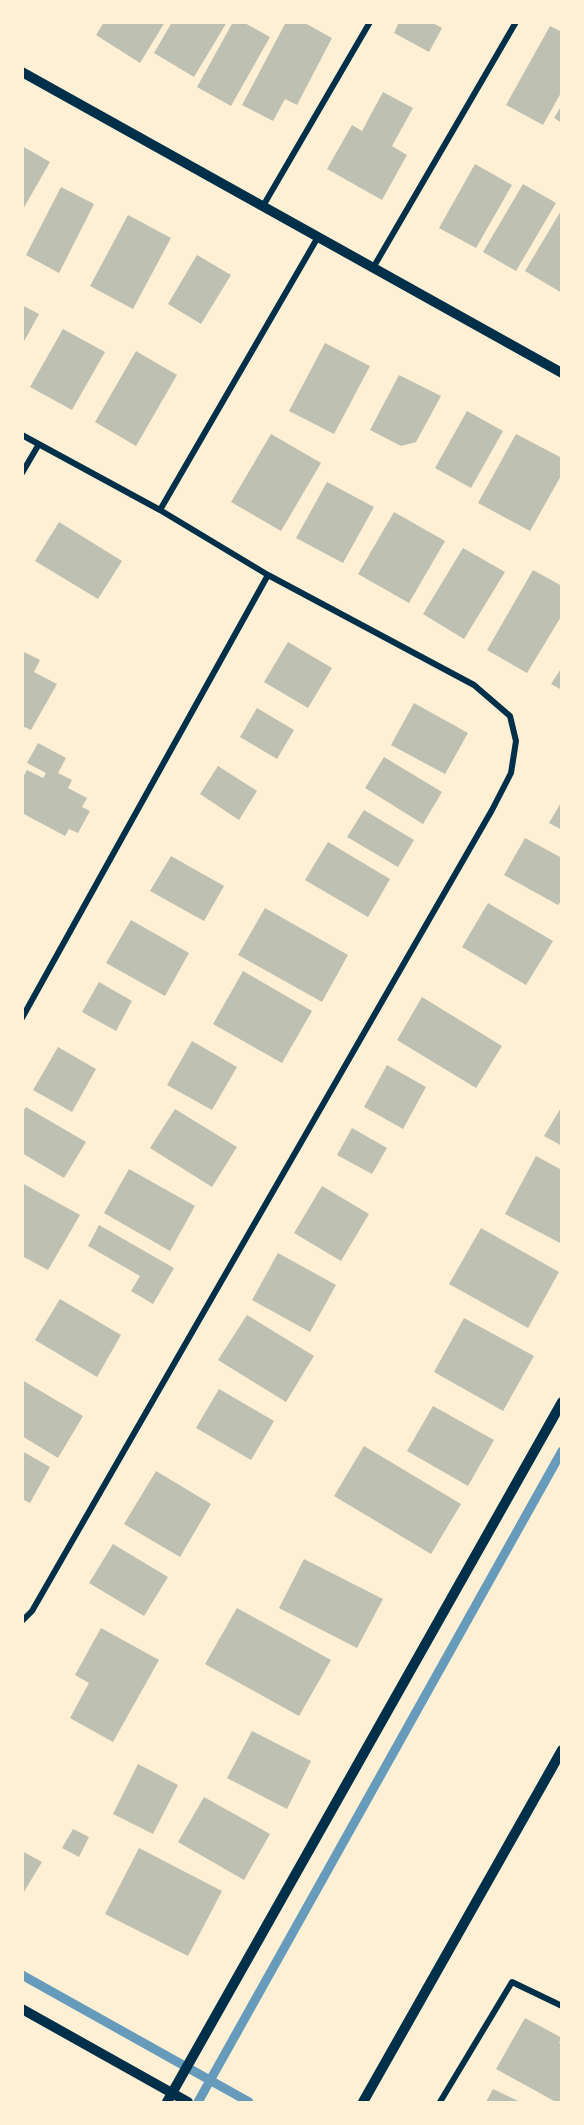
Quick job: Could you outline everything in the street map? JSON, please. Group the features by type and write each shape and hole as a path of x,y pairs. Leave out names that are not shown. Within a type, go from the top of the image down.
{"street":[{"path":"263,206 370,22"},
{"path":"373,268 516,22"},
{"path":"22,72 561,373"},
{"path":"160,510 318,237"},
{"path":"22,435 160,510 268,575 474,685 510,716 516,741 511,774 492,810 44,1590 22,1621"},
{"path":"22,473 39,444"},
{"path":"22,1018 268,575"},
{"path":"172,2094 561,1402"},
{"path":"363,2103 561,1750"},
{"path":"440,2103 512,1982 561,2006"},
{"path":"22,2009 186,2102"}],"building":[{"path":"104,22 165,22 140,63 96,35"},
{"path":"172,22 227,22 194,77 154,53"},
{"path":"233,22 243,22 270,37 231,106 197,87"},
{"path":"286,22 303,22 332,38 297,105 285,99 273,121 242,105"},
{"path":"399,22 431,22 442,28 429,52 394,33"},
{"path":"550,26 562,32 562,91 543,125 506,105"},
{"path":"383,92 413,108 392,146 407,155 382,200 327,169 352,125 362,131"},
{"path":"562,105 562,123 554,118"},
{"path":"22,146 50,162 22,211"},
{"path":"475,164 512,185 476,248 439,228"},
{"path":"523,184 556,203 516,271 483,252"},
{"path":"61,187 94,204 59,273 26,255"},
{"path":"562,209 562,293 525,271"},
{"path":"128,215 171,238 133,309 90,286"},
{"path":"197,255 231,275 201,324 168,304"},
{"path":"22,305 39,314 22,345"},
{"path":"63,329 105,352 72,410 30,387"},
{"path":"325,343 370,366 334,434 289,411"},
{"path":"136,351 177,375 136,446 95,422"},
{"path":"399,375 441,396 416,442 401,446 370,430"},
{"path":"467,411 503,431 471,488 435,468"},
{"path":"271,434 321,463 281,531 231,502"},
{"path":"516,434 562,458 562,474 530,531 478,503"},
{"path":"327,482 374,507 343,563 296,538"},
{"path":"394,512 445,541 409,603 358,574"},
{"path":"59,522 122,561 98,599 35,561"},
{"path":"463,548 505,572 464,639 423,614"},
{"path":"533,570 562,586 562,615 527,673 487,650"},
{"path":"288,642 332,668 308,708 264,682"},
{"path":"22,651 40,660 34,672 57,684 31,730 22,726"},
{"path":"562,667 562,690 551,684"},
{"path":"414,703 468,733 445,774 391,745"},
{"path":"257,708 294,730 277,759 240,737"},
{"path":"38,743 66,758 58,773 72,780 68,788 87,798 82,807 90,811 78,833 69,829 65,836 22,813 22,779 27,770 43,778 46,773 27,763"},
{"path":"384,757 442,792 423,824 365,788"},
{"path":"218,766 257,791 239,820 200,794"},
{"path":"562,801 562,830 549,823"},
{"path":"364,810 414,840 398,867 347,837"},
{"path":"525,838 562,858 562,900 558,905 504,875"},
{"path":"328,842 390,879 368,917 305,880"},
{"path":"171,856 224,886 204,921 150,891"},
{"path":"488,903 553,941 526,985 462,947"},
{"path":"265,908 348,955 322,1002 238,955"},
{"path":"131,920 189,953 165,996 106,963"},
{"path":"243,971 312,1011 282,1063 213,1024"},
{"path":"99,982 132,1001 116,1031 82,1012"},
{"path":"422,997 502,1046 476,1088 397,1040"},
{"path":"192,1041 237,1067 212,1110 167,1085"},
{"path":"58,1047 96,1069 72,1112 33,1090"},
{"path":"387,1065 426,1087 403,1129 364,1107"},
{"path":"562,1106 562,1146 544,1136"},
{"path":"26,1107 86,1142 64,1178 22,1153 22,1113"},
{"path":"175,1109 237,1147 212,1187 150,1148"},
{"path":"352,1128 387,1148 372,1174 337,1155"},
{"path":"536,1156 562,1170 562,1244 505,1214"},
{"path":"129,1169 195,1206 170,1251 104,1213"},
{"path":"22,1183 80,1215 48,1270 22,1256"},
{"path":"322,1186 369,1214 341,1261 294,1233"},
{"path":"99,1225 174,1268 153,1304 131,1291 140,1276 88,1246"},
{"path":"481,1228 559,1272 528,1328 449,1284"},
{"path":"278,1253 336,1285 310,1332 252,1300"},
{"path":"60,1299 121,1335 97,1377 35,1340"},
{"path":"247,1315 314,1356 286,1402 218,1360"},
{"path":"464,1318 534,1356 503,1411 434,1372"},
{"path":"22,1380 83,1416 58,1458 22,1436"},
{"path":"219,1389 274,1421 251,1460 196,1428"},
{"path":"433,1406 494,1440 468,1486 407,1451"},
{"path":"364,1446 461,1504 431,1554 334,1496"},
{"path":"22,1451 50,1467 30,1503 22,1499"},
{"path":"156,1471 211,1504 180,1557 124,1524"},
{"path":"113,1544 168,1577 144,1616 89,1583"},
{"path":"304,1559 383,1599 357,1648 279,1608"},
{"path":"237,1608 331,1660 299,1716 205,1664"},
{"path":"101,1628 159,1660 113,1742 70,1718 89,1683 75,1675"},
{"path":"252,1731 311,1761 287,1809 227,1778"},
{"path":"138,1764 178,1785 153,1834 113,1814"},
{"path":"204,1797 270,1834 244,1880 178,1842"},
{"path":"73,1829 89,1837 79,1857 62,1848"},
{"path":"139,1848 222,1891 188,1956 105,1914"},
{"path":"22,1851 42,1862 22,1895"},
{"path":"525,2018 562,2038 559,2043 562,2044 562,2102 556,2102 496,2069"},
{"path":"493,2089 520,2102 486,2102"}],"waterway":[{"path":"198,2102 562,1451"},
{"path":"22,1975 249,2102"}]}
